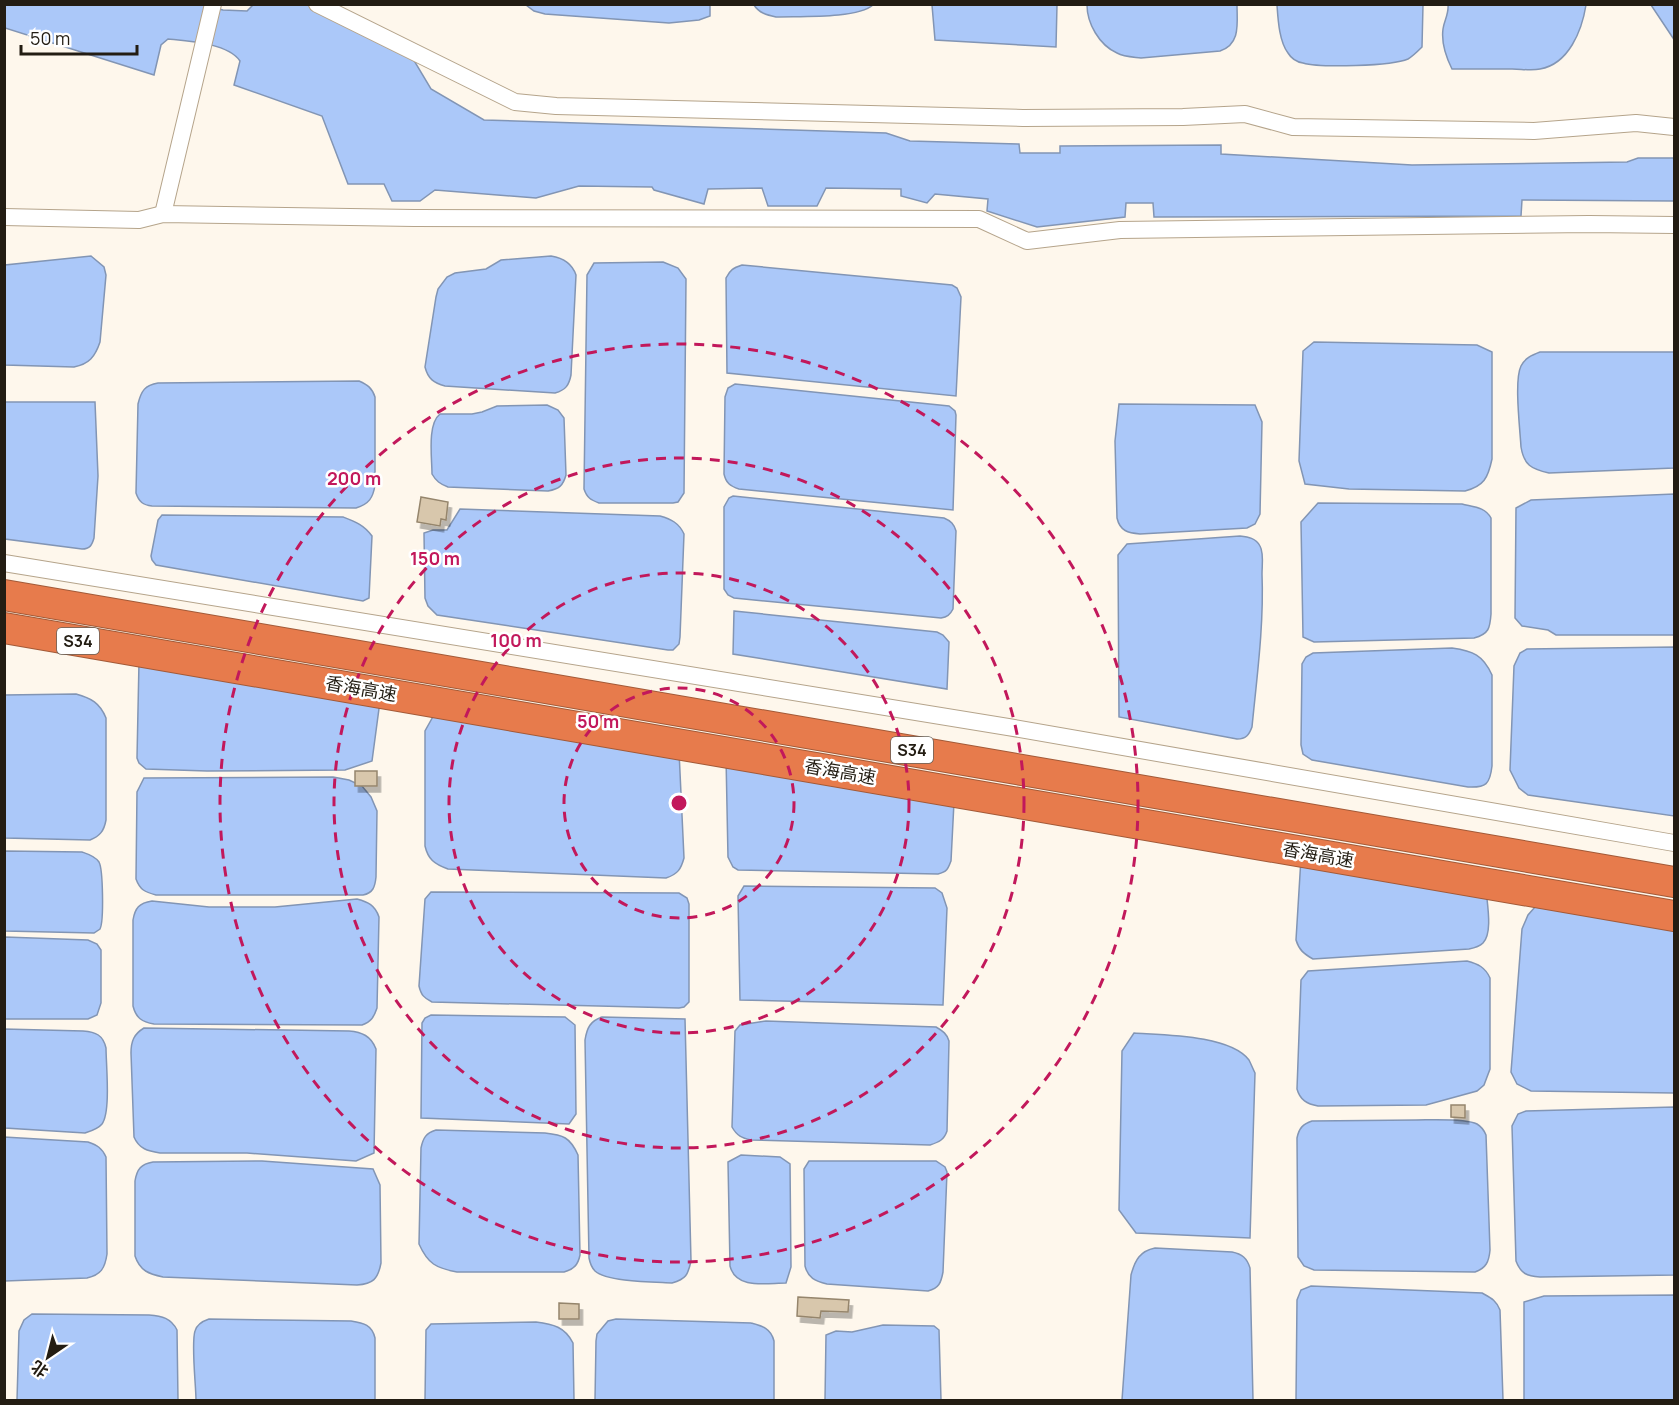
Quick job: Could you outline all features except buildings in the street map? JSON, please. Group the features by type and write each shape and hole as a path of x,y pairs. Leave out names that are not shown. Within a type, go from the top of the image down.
{"highway":[{"name":"香海高速","path":"4,595 1674,882"},
{"name":"香海高速","path":"4,628 1674,916"}],"street":[{"path":"163,214 213,4"},
{"path":"317,4 515,102 556,106 1023,118 1183,117 1245,114 1293,127 1534,131 1636,123 1674,126"},
{"path":"4,217 139,220 163,214 426,218 979,219 1027,241 1120,230 1674,225"},
{"path":"4,563 1008,727 1674,843"}],"water":[{"path":"200,4 223,10 247,11 253,5 321,5 406,47 431,89 484,120 886,133 910,141 1019,144 1020,153 1060,153 1060,146 1221,145 1221,154 1412,165 1627,162 1638,158 1674,158 1674,201 1522,200 1521,216 1154,217 1153,203 1126,203 1125,217 1037,227 987,211 988,199 935,194 927,203 901,196 901,189 826,188 817,206 768,206 762,188 708,189 704,204 654,190 652,187 579,186 536,198 435,190 420,201 392,201 384,184 348,184 322,116 234,85 240,61 226,50 207,44 168,39 161,45 154,75 5,28 4,5"},
{"path":"710,4 710,16 699,20 669,23 545,14 534,11 526,5"},
{"path":"1448,4 1586,5 1577,35 1566,53 1550,66 1530,70 1452,69 1443,40"},
{"path":"754,5 873,5 854,13 841,15 776,17 761,12"},
{"path":"932,5 1057,5 1056,47 935,40"},
{"path":"1087,5 1237,5 1235,38 1227,48 1220,51 1141,58 1126,56 1105,45 1095,33 1089,19"},
{"path":"1277,5 1423,5 1422,47 1408,59 1372,65 1312,65 1296,61 1285,48 1279,30"},
{"path":"1651,5 1674,5 1674,40 1673,38"},
{"path":"91,256 104,267 106,275 100,342 94,356 88,362 74,367 5,365 5,265"},
{"path":"551,256 566,262 576,275 571,375 566,387 555,393 445,386 432,380 425,367 436,297 438,289 447,277 455,273 486,269 501,260"},
{"path":"663,262 678,268 686,279 684,493 678,502 673,503 599,503 586,495 584,489 587,275 594,263"},
{"path":"742,265 952,285 957,288 961,297 956,396 727,373 726,278 732,270"},
{"path":"1314,342 1477,345 1492,352 1492,459 1489,471 1481,484 1465,491 1349,489 1305,484 1299,461 1303,351"},
{"path":"1540,352 1674,352 1674,468 1549,473 1529,465 1521,447 1518,382 1523,363"},
{"path":"359,381 369,387 375,397 375,485 372,497 364,505 356,508 152,506 138,499 136,493 138,404 142,392 150,385 158,383"},
{"path":"735,384 949,406 956,415 953,510 733,487 727,482 724,474 725,397 728,388"},
{"path":"5,402 95,402 98,476 94,538 89,547 82,549 5,539"},
{"path":"1119,404 1255,405 1262,422 1260,514 1255,524 1247,528 1140,534 1122,529 1117,518 1115,441"},
{"path":"547,405 558,410 564,418 566,475 558,488 548,491 448,487 435,479 432,474 432,433 433,425 440,414 472,414 497,406"},
{"path":"1674,494 1674,635 1556,635 1548,630 1522,626 1515,618 1516,508 1531,500"},
{"path":"733,496 946,519 956,531 951,613 941,618 734,598 728,595 724,589 724,507 729,498"},
{"path":"1318,503 1462,504 1486,512 1491,518 1491,614 1488,630 1483,635 1474,638 1314,642 1303,637 1301,522"},
{"path":"460,509 660,516 674,522 684,534 679,644 673,650 668,650 437,615 428,606 425,598 424,533 433,530 447,530"},
{"path":"162,515 343,517 356,522 372,536 369,598 363,601 156,565 151,556 158,520"},
{"path":"1240,536 1256,541 1262,556 1260,650 1252,727 1248,734 1237,739 1119,717 1118,555 1127,544"},
{"path":"734,611 937,632 949,642 947,689 733,654"},
{"path":"1674,647 1674,816 1528,795 1519,788 1510,770 1514,666 1520,653 1527,649"},
{"path":"1452,648 1481,658 1492,675 1492,766 1486,784 1479,787 1468,787 1312,760 1303,754 1301,745 1302,664 1306,657 1313,653"},
{"path":"139,662 380,701 372,761 345,770 146,769 137,758"},
{"path":"76,694 94,702 101,708 106,718 106,820 103,830 90,840 5,838 5,695"},
{"path":"435,713 679,751 684,858 680,868 666,878 448,869 435,863 425,846 425,731"},
{"path":"726,757 954,802 949,866 938,874 738,870 733,867 728,857"},
{"path":"333,777 349,780 362,786 371,797 377,811 376,877 374,887 369,893 363,895 156,895 139,886 136,879 137,792 144,778"},
{"path":"5,851 82,852 96,858 99,862 102,884 100,929 94,933 5,931"},
{"path":"1301,858 1486,889 1489,918 1486,938 1480,945 1469,949 1313,959 1302,951 1296,940"},
{"path":"744,886 935,888 942,893 947,908 943,1005 740,1000 738,896"},
{"path":"431,892 679,893 687,898 689,904 689,1002 679,1008 432,1002 423,996 419,986 425,899"},
{"path":"357,899 371,905 379,917 377,1008 372,1019 365,1024 154,1024 143,1021 136,1014 133,1006 133,920 136,909 144,903 152,901 209,907 275,907"},
{"path":"1535,907 1674,927 1674,1093 1531,1091 1517,1084 1511,1072 1522,929 1528,915"},
{"path":"5,937 88,940 97,944 101,950 101,1003 97,1015 88,1019 5,1019"},
{"path":"1467,961 1481,966 1490,978 1490,1069 1484,1085 1477,1091 1426,1105 1318,1106 1302,1099 1297,1089 1301,980 1308,971"},
{"path":"431,1015 565,1017 575,1025 576,1114 569,1124 421,1118 422,1023"},
{"path":"602,1017 685,1019 691,1261 686,1276 672,1283 632,1281 601,1275 595,1271 590,1262 585,1040 590,1026"},
{"path":"766,1021 936,1027 941,1030 949,1041 947,1131 944,1137 939,1142 930,1145 751,1140 740,1136 732,1127 735,1031 740,1025"},
{"path":"144,1028 349,1031 366,1036 376,1049 374,1153 356,1161 247,1153 160,1153 144,1149 134,1137 131,1053 134,1038"},
{"path":"4,1029 83,1031 95,1033 101,1037 106,1048 107,1087 105,1118 102,1124 85,1133 5,1128"},
{"path":"1134,1033 1212,1041 1240,1052 1249,1060 1255,1073 1250,1238 1136,1233 1119,1210 1122,1051"},
{"path":"1674,1107 1674,1275 1540,1277 1522,1272 1516,1261 1512,1126 1518,1114 1526,1111"},
{"path":"1448,1120 1472,1122 1480,1126 1486,1135 1490,1250 1489,1258 1482,1269 1475,1272 1314,1270 1304,1266 1298,1257 1297,1138 1302,1127 1312,1121"},
{"path":"436,1130 545,1133 561,1136 569,1141 578,1155 580,1255 575,1266 564,1272 457,1272 443,1269 429,1261 419,1244 421,1148 426,1136"},
{"path":"4,1137 88,1142 103,1151 106,1157 107,1254 99,1273 87,1278 5,1281"},
{"path":"741,1155 780,1157 790,1164 791,1267 786,1283 753,1284 745,1282 733,1274 730,1266 728,1162"},
{"path":"262,1161 373,1169 380,1185 381,1263 374,1280 357,1285 163,1277 149,1273 142,1268 135,1256 135,1181 138,1170 145,1164 153,1162"},
{"path":"809,1161 936,1161 945,1167 947,1172 943,1272 937,1287 928,1291 827,1284 810,1276 805,1266 804,1169"},
{"path":"1155,1248 1232,1252 1246,1259 1250,1268 1253,1400 1122,1400 1131,1275 1139,1257 1145,1251"},
{"path":"1311,1286 1482,1293 1488,1296 1500,1310 1503,1400 1296,1400 1297,1300 1301,1290"},
{"path":"1674,1295 1674,1400 1524,1400 1524,1302 1544,1296"},
{"path":"32,1314 149,1315 169,1320 177,1330 178,1400 17,1400 19,1331 24,1320"},
{"path":"209,1319 351,1321 367,1325 375,1338 375,1400 196,1400 194,1337 197,1326"},
{"path":"616,1319 751,1323 768,1330 774,1341 774,1400 595,1400 597,1334 608,1321"},
{"path":"536,1322 558,1327 573,1343 574,1400 425,1400 426,1330 431,1324"},
{"path":"883,1325 934,1326 939,1330 941,1400 825,1400 826,1335 836,1331 852,1332"}]}
